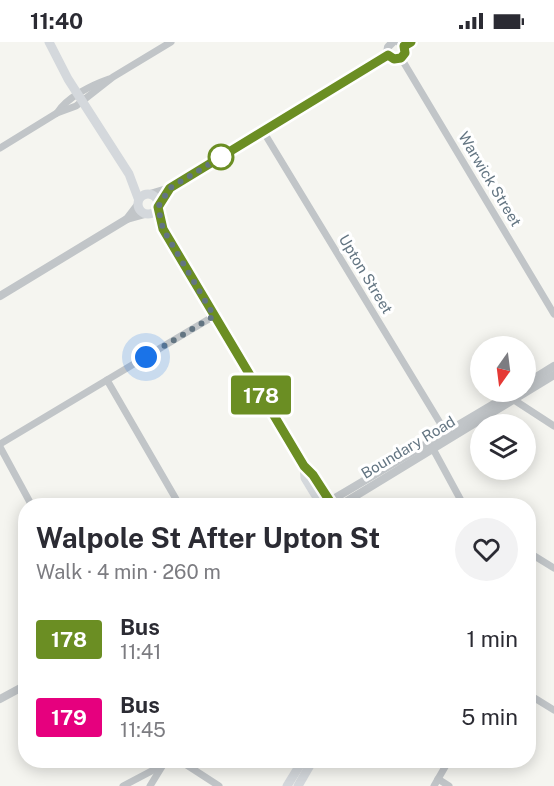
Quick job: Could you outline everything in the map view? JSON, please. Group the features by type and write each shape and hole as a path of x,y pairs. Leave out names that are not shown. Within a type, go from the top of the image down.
{"main road":[{"path":"50,42 67,72 72,74 83,97 143,198 146,214 163,229 304,466 305,478 321,498"},
{"path":"143,198 156,197 163,229"},
{"path":"146,214 158,205"},
{"path":"294,785 300,768"},
{"path":"294,785 308,768"}],"street":[{"path":"0,148 171,42"},
{"path":"398,43 405,53 401,58 394,59 388,55 387,50 398,43"},
{"path":"127,219 143,198 170,188 388,55"},
{"name":"Warwick Street","path":"401,58 554,315"},
{"name":"Upton Street","path":"263,131 445,431"},
{"path":"158,205 170,188"},
{"path":"0,296 127,219 146,214"},
{"path":"28,498 0,446 214,316"},
{"path":"536,377 554,366"},
{"name":"Boundary Road","path":"536,384 554,375"},
{"path":"107,380 175,498"},
{"name":"Boundary Road","path":"351,498 431,445 445,431 501,402"},
{"name":"Boundary Road","path":"337,498 502,402"},
{"path":"520,402 554,426"},
{"path":"431,445 460,498"},
{"path":"536,557 554,568"},
{"path":"0,699 18,689"},
{"path":"536,699 554,710"},
{"path":"123,786 156,768"},
{"path":"150,786 162,768"},
{"path":"191,768 219,786"},
{"path":"444,768 436,783 449,786"}],"bus line":[{"name":"178","path":"328,498 313,475 304,466 163,229 158,204 170,188 388,55 396,60 401,58 405,53 404,46 411,42"}],"route":[{"path":"146,357 214,316 163,229 158,204 170,188 226,154 221,157"}]}
